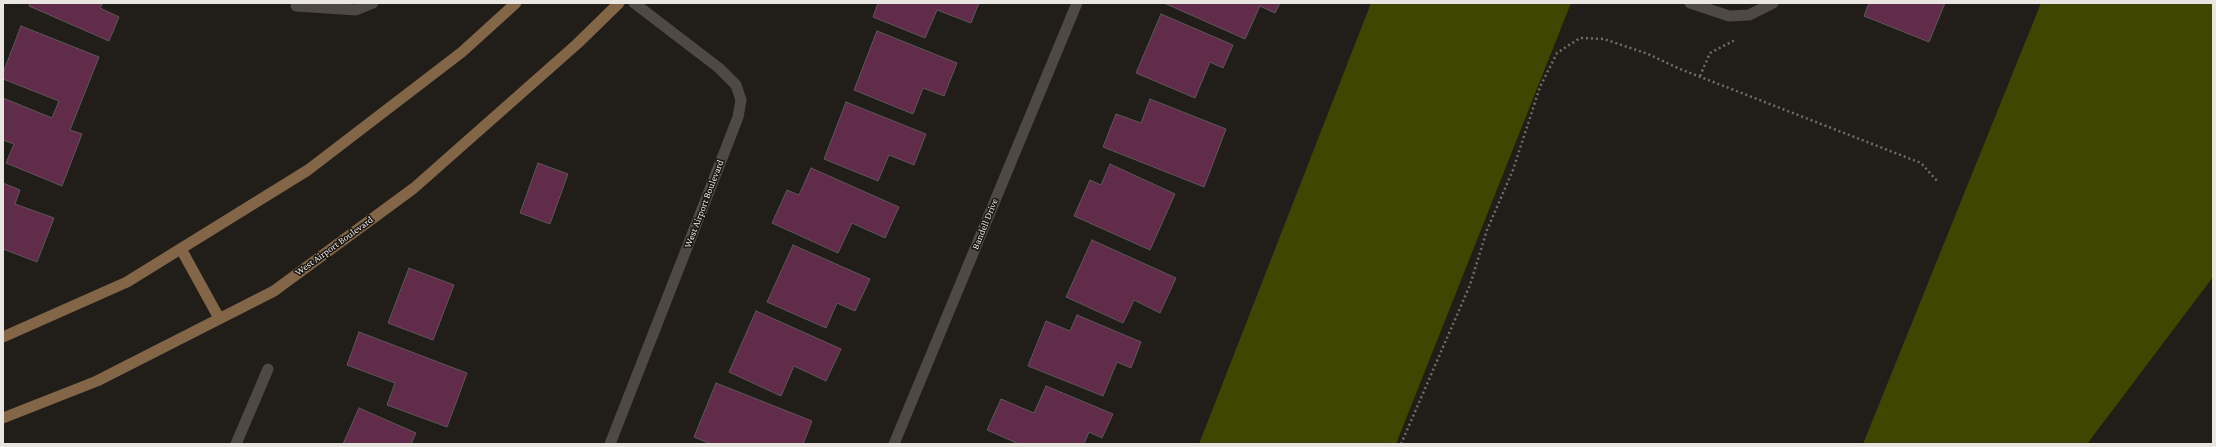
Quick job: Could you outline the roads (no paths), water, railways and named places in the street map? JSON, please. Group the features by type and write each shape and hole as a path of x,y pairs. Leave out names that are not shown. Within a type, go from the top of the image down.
{"main road":[{"path":"3,337 127,282 308,170 462,52 516,3"},
{"name":"West Airport Boulevard","path":"3,418 97,381 274,291 414,188 577,44 619,3"},
{"path":"181,248 219,318"}],"street":[{"path":"296,6 356,10 373,3"},
{"name":"West Airport Boulevard","path":"610,444 738,117 741,100 736,85 719,68 634,3"},
{"name":"Bandell Drive","path":"894,444 1077,3"},
{"path":"1690,3 1729,16 1748,15 1770,5"},
{"path":"236,444 268,369"}]}
